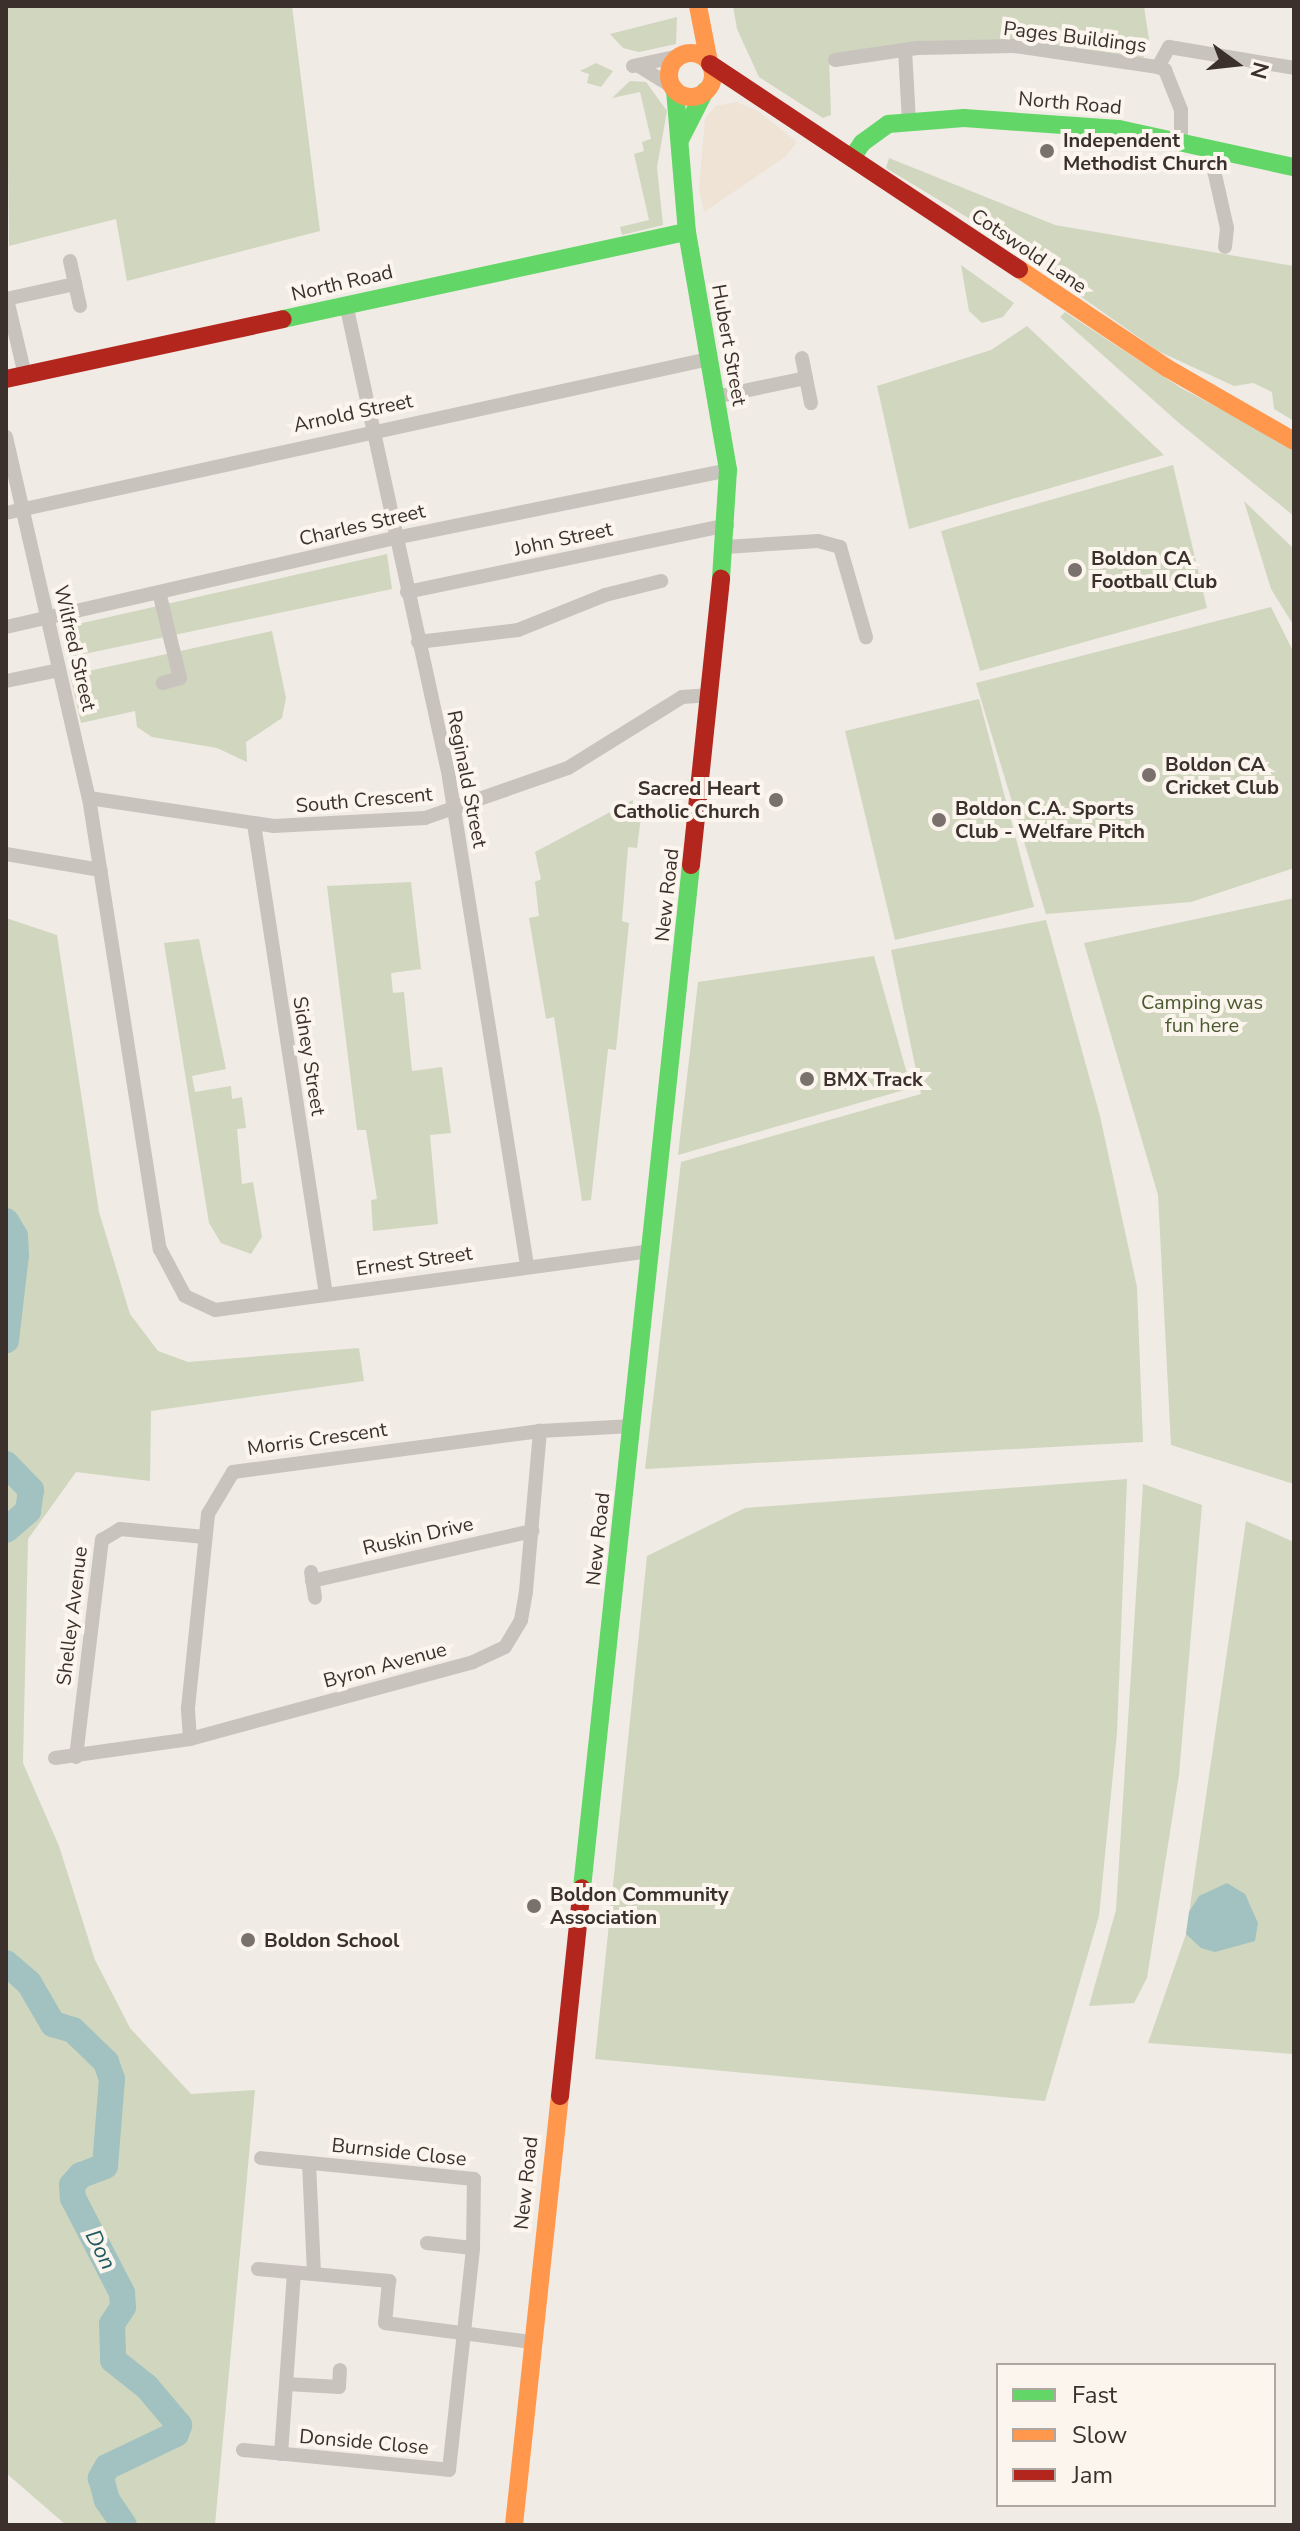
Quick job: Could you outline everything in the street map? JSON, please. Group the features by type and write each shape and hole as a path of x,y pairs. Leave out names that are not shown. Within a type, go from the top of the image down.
{"main road":[{"path":"699,13 682,54 670,66 674,89 693,97 707,90 745,89"},
{"path":"680,140 707,90 709,63 699,13"},
{"path":"682,54 709,63"},
{"name":"Cotswold Lane","path":"709,63 1154,360 1294,441"},
{"name":"Hubert Street","path":"674,89 687,232 728,470 725,552"},
{"name":"North Road","path":"852,158 875,130 909,121 1060,122 1181,141 1294,167"},
{"name":"North Road","path":"6,379 687,232"},
{"name":"New Road","path":"514,2525 725,552"}],"street":[{"name":"Pages Buildings","path":"835,60 905,50 1014,46 1158,67 1165,70 1181,110 1181,141"},
{"path":"1158,67 1169,47 1294,68"},
{"path":"905,50 909,121"},
{"path":"674,89 636,66 682,54"},
{"path":"1209,148 1227,228 1225,247"},
{"path":"70,261 80,306"},
{"path":"25,375 7,299 75,284"},
{"name":"Reginald Street","path":"346,304 454,811 527,1266"},
{"path":"802,358 811,403"},
{"name":"Arnold Street","path":"6,513 373,429 709,359"},
{"path":"715,397 806,378"},
{"name":"Wilfred Street","path":"6,437 89,798 160,1249 185,1296"},
{"name":"Charles Street","path":"6,627 395,538 728,470"},
{"name":"John Street","path":"407,592 727,525"},
{"path":"725,552 818,541 840,547 847,556 866,637"},
{"path":"418,642 518,630 605,595 661,581"},
{"path":"159,592 180,678"},
{"path":"6,681 59,670"},
{"path":"163,683 195,675"},
{"name":"South Crescent","path":"89,798 254,824 387,823 454,811 568,768 682,697 711,695"},
{"name":"Sidney Street","path":"254,824 326,1294"},
{"path":"6,854 101,870"},
{"name":"Ernest Street","path":"185,1296 215,1310 652,1251"},
{"name":"Morris Crescent","path":"190,1739 188,1708 205,1537 217,1491 233,1472 249,1466 540,1431 633,1426"},
{"name":"Byron Avenue","path":"55,1758 190,1739 491,1657 505,1647 521,1620 540,1431"},
{"name":"Shelley Avenue","path":"76,1757 102,1540 120,1529 205,1537"},
{"name":"Ruskin Drive","path":"315,1598 311,1576 532,1531"},
{"name":"Burnside Close","path":"261,2158 474,2179 473,2248 464,2333"},
{"path":"309,2163 314,2274"},
{"path":"427,2243 473,2248"},
{"path":"258,2269 389,2281 385,2323 532,2342"},
{"name":"Donside Close","path":"281,2454 294,2273"},
{"name":"Donside Close","path":"243,2450 449,2470 464,2333"},
{"path":"287,2384 339,2387 340,2370"}],"green space":[{"path":"6,6 292,6 320,231 127,281 116,219 9,246"},
{"path":"733,6 1144,6 1149,40 1143,59 928,42 829,56 831,115 823,118 759,77 737,29"},
{"path":"677,17 676,44 639,52 623,48 610,34"},
{"path":"596,63 613,71 601,87 587,83 589,74 580,71"},
{"path":"630,81 646,82 667,111 657,167 663,225 622,235 620,227 649,220 634,154 644,151 642,142 651,139 640,92 612,98"},
{"path":"889,158 1055,225 1294,266 1294,421 1274,409 1272,392 1253,383 1234,386 1158,351 975,222 886,168"},
{"path":"961,265 1014,303 1003,317 982,323 969,311"},
{"path":"1065,312 1181,388 1294,448 1294,516 1179,423 1060,317"},
{"path":"1027,326 1164,455 909,529 877,386 991,350"},
{"name":"Boldon CA Football Club","path":"1173,465 1207,608 980,671 941,531"},
{"path":"1244,501 1294,549 1294,626 1271,589"},
{"path":"387,554 392,589 70,657 65,627"},
{"name":"Boldon CA Cricket Club","path":"1271,607 1294,653 1294,868 1191,902 1046,914 976,683"},
{"path":"272,631 286,698 282,718 246,742 247,762 217,748 152,737 137,727 135,711 81,723 70,675"},
{"name":"Boldon C.A. Sports Club - Welfare Pitch","path":"979,699 1034,907 895,940 845,731"},
{"path":"633,800 632,815 641,817 637,848 628,847 622,921 629,923 616,1050 608,1049 591,1200 582,1201 554,1017 546,1019 529,918 539,916 535,882 541,879 535,852"},
{"path":"411,882 421,969 391,973 393,993 404,992 412,1071 442,1067 451,1133 430,1135 438,1224 373,1231 371,1200 377,1199 366,1130 357,1130 327,886"},
{"name":"Camping was fun here","path":"1294,898 1294,1484 1171,1445 1158,1195 1084,943"},
{"path":"6,918 57,935 99,1212 130,1314 158,1351 188,1362 359,1348 364,1381 151,1411 150,1481 76,1472 28,1539 23,1763 59,1846 95,1960 130,2028 191,2094 255,2090 215,2525 66,2525 6,2473"},
{"path":"1046,920 1100,1116 1137,1287 1143,1442 645,1469 681,1162 921,1094 891,950"},
{"path":"199,939 226,1069 192,1076 195,1092 231,1086 232,1099 242,1097 246,1128 237,1129 242,1184 253,1182 262,1237 251,1254 221,1243 209,1223 164,943"},
{"path":"874,956 911,1088 678,1155 698,982"},
{"path":"1127,1479 1117,1733 1099,1916 1045,2101 595,2059 647,1556 745,1508"},
{"path":"1143,1484 1202,1505 1179,1775 1147,1978 1134,2003 1089,2006 1116,1910"},
{"path":"1246,1521 1294,1542 1294,2054 1148,2043 1186,1934"}],"shaded area":[{"path":"737,102 758,111 797,142 785,157 704,212 699,188 705,119 715,106"}],"water":[{"path":"1227,1883 1245,1894 1258,1923 1255,1941 1215,1952 1201,1948 1186,1934 1189,1912 1199,1896"}],"waterway":[{"name":"Don","path":"6,1221 15,1236 16,1255 6,1340"},
{"name":"Don","path":"6,1464 31,1490 28,1511 6,1530"},
{"name":"Don","path":"6,1963 29,1983 53,2024 73,2030 106,2062 112,2079 105,2166 81,2175 72,2185 73,2198 122,2293 123,2307 112,2324 113,2360 147,2387 179,2425 176,2434 107,2467 101,2478 107,2500 124,2525"}],"traffic: fast":[{"path":"675,90 687,232 728,470 721,579"},
{"path":"680,140 705,91"},
{"path":"852,158 862,143 888,124 964,118 1119,129 1294,167"},
{"path":"283,319 687,232"},
{"path":"582,1888 691,865"}],"traffic: slow":[{"path":"698,6 709,62"},
{"path":"691,53 707,59 713,75 707,91 691,97 675,91 669,75 675,59 691,53"},
{"path":"1019,269 1167,368 1294,441"},
{"path":"514,2525 560,2096"}],"traffic: jam":[{"path":"710,64 1019,269"},
{"path":"6,379 283,319"},
{"path":"691,865 721,579"},
{"path":"560,2096 582,1888"}],"place":[{"name":"Independent Methodist Church","path":"1047,151"},
{"name":"Boldon CA Football Club","path":"1075,570"},
{"name":"Boldon CA Cricket Club","path":"1149,775"},
{"name":"Sacred Heart Catholic Church","path":"776,800"},
{"name":"Boldon C.A. Sports Club - Welfare Pitch","path":"939,820"},
{"name":"BMX Track","path":"807,1079"},
{"name":"Boldon Community Association","path":"534,1906"},
{"name":"Boldon School","path":"248,1940"}]}
